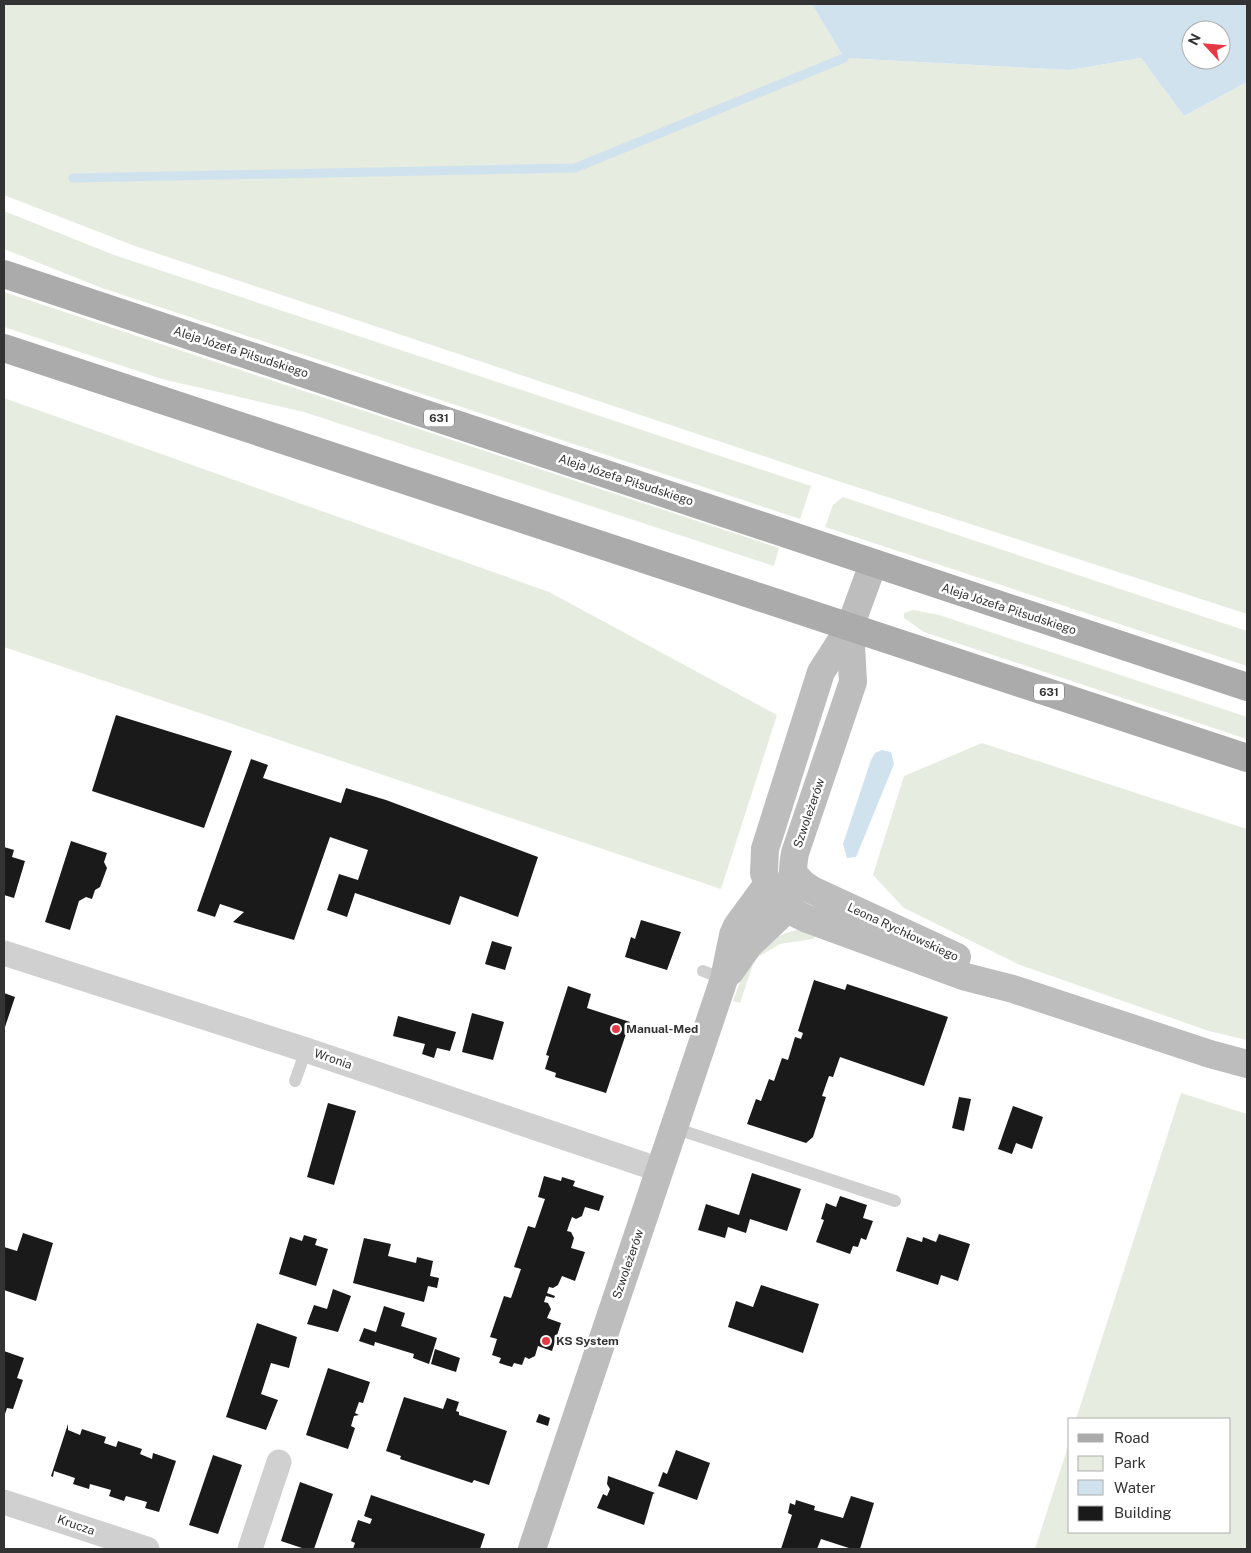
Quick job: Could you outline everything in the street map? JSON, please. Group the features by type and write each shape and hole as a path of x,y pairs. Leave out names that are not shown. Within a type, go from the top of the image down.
{"main road":[{"name":"Aleja Józefa Piłsudskiego","path":"4,274 1247,687"},
{"name":"631","path":"4,348 1247,758"}],"street":[{"name":"Szwoleżerów","path":"532,1549 674,1128 714,975 737,926 766,885 763,862 765,849 821,672 850,627 873,564"},
{"name":"Szwoleżerów","path":"714,975 787,909 795,875 795,853 853,682 850,627"},
{"name":"Leona Rychłowskiego","path":"795,875 812,890 974,965 1013,988"},
{"path":"766,885 776,900 787,909"},
{"name":"Leona Rychłowskiego","path":"787,909 805,918 966,977 1013,988 1200,1051 1247,1064"},
{"name":"Wronia","path":"4,953 306,1050 660,1170"},
{"path":"250,1549 279,1462"},
{"name":"Krucza","path":"4,1502 147,1549"}],"lane":[{"path":"295,1080 306,1050"},
{"path":"674,1128 895,1201"}],"green space":[{"path":"4,4 812,4 844,58 1070,70 1141,58 1184,116 1247,82 1247,614 832,479 135,246 4,195"},
{"path":"4,211 114,255 811,486 800,519 102,288 4,249"},
{"path":"4,292 779,548 774,566 304,412 162,379 4,327"},
{"path":"4,398 549,592 777,715 721,889 4,647"},
{"path":"843,497 1247,631 1247,666 825,527 833,505"},
{"path":"913,610 939,615 1247,717 1247,739 924,632 904,618 904,613"},
{"path":"982,743 1247,829 1247,1040 1209,1031 1020,965 904,908 873,875 904,776"},
{"path":"797,930 818,934 813,939 780,944 758,957 753,964 740,1003 733,1001 742,976 762,947 783,934"},
{"path":"1181,1093 1247,1114 1247,1549 1035,1549 1068,1446 1068,1533 1231,1533 1231,1418 1076,1418"}],"water":[{"path":"812,4 1247,4 1247,82 1184,116 1141,58 1070,70 844,58"},
{"path":"882,750 891,752 894,764 856,857 847,858 843,844 871,760 875,753"}],"building":[{"path":"116,715 232,751 204,828 92,791"},
{"path":"251,759 268,765 263,778 341,803 346,788 386,800 538,857 518,917 460,896 450,925 355,893 347,917 327,910 339,874 358,880 368,850 330,837 294,940 233,922 244,912 220,904 215,917 197,911"},
{"path":"71,841 107,853 104,862 107,868 100,887 95,890 92,899 86,897 79,901 70,930 45,922"},
{"path":"4,847 14,850 12,857 25,861 14,898 4,895"},
{"path":"641,920 681,932 667,970 625,957 631,937 635,939"},
{"path":"492,941 512,947 505,970 485,964"},
{"path":"814,980 845,990 847,984 948,1017 924,1086 840,1057 833,1077 829,1076 822,1096 826,1097 813,1137 806,1143 747,1124 756,1099 761,1101 769,1079 774,1081 782,1058 788,1060 795,1037 801,1039 803,1033 798,1031"},
{"path":"568,986 591,994 587,1008 630,1022 606,1093 555,1077 556,1073 545,1069 549,1056 546,1055"},
{"path":"4,993 15,997 4,1030"},
{"path":"472,1013 504,1022 493,1060 462,1052"},
{"path":"398,1016 456,1032 450,1051 437,1048 434,1058 422,1054 425,1044 393,1036"},
{"path":"959,1097 971,1099 964,1131 952,1128"},
{"path":"328,1103 356,1111 334,1185 307,1177"},
{"path":"1013,1106 1043,1117 1032,1149 1016,1143 1012,1154 998,1149"},
{"path":"752,1173 801,1189 787,1231 750,1219 746,1233 728,1227 725,1238 698,1230 706,1204 739,1215"},
{"path":"544,1176 561,1181 562,1177 575,1181 573,1186 604,1196 599,1211 585,1207 582,1216 576,1219 572,1217 569,1225 567,1231 571,1232 574,1238 571,1248 585,1252 575,1281 562,1276 558,1285 553,1288 549,1287 547,1293 555,1296 554,1298 546,1296 544,1302 548,1303 551,1309 547,1318 561,1323 552,1351 538,1346 535,1356 529,1359 525,1357 522,1365 514,1363 512,1367 499,1363 501,1358 492,1355 497,1339 490,1337 504,1296 511,1298 521,1269 514,1267 528,1226 535,1228 545,1199 538,1197"},
{"path":"840,1196 867,1205 863,1218 873,1221 866,1240 861,1238 858,1247 853,1246 850,1254 816,1242 824,1220 821,1219 826,1203 836,1207"},
{"path":"23,1233 53,1243 36,1301 4,1290 4,1247 17,1251"},
{"path":"939,1234 970,1244 958,1281 941,1275 938,1285 896,1271 907,1237 922,1242 923,1237 936,1242"},
{"path":"304,1235 317,1239 315,1245 328,1249 316,1286 279,1274 290,1237 302,1241"},
{"path":"364,1238 391,1244 388,1256 416,1263 417,1257 433,1261 430,1276 439,1278 437,1288 428,1286 424,1302 353,1283"},
{"path":"761,1285 819,1304 803,1353 728,1327 736,1301 753,1307"},
{"path":"333,1289 351,1296 338,1332 307,1324 314,1305 327,1309"},
{"path":"384,1306 405,1313 401,1326 437,1338 429,1364 413,1358 414,1354 375,1342 374,1346 359,1341 364,1328 376,1332"},
{"path":"257,1323 297,1337 289,1368 271,1363 261,1394 278,1400 266,1430 226,1417"},
{"path":"435,1349 460,1358 456,1372 431,1364"},
{"path":"4,1351 24,1358 17,1378 23,1380 13,1409 7,1408 4,1417"},
{"path":"328,1368 370,1382 363,1403 359,1402 355,1413 359,1415 354,1416 351,1426 355,1428 348,1449 306,1435"},
{"path":"404,1397 443,1409 447,1398 459,1402 456,1411 459,1412 459,1415 507,1431 489,1485 474,1480 472,1483 400,1459 401,1456 386,1451"},
{"path":"539,1414 550,1418 548,1426 536,1422"},
{"path":"68,1424 68,1430 80,1435 82,1429 106,1437 104,1443 116,1447 118,1441 142,1449 140,1454 152,1459 153,1453 176,1461 159,1512 145,1508 147,1502 126,1496 124,1501 109,1496 111,1490 90,1484 89,1489 73,1484 75,1478 54,1471 53,1477 51,1476"},
{"path":"676,1450 710,1463 697,1500 658,1486 663,1472 667,1474"},
{"path":"213,1455 242,1465 218,1534 189,1525"},
{"path":"608,1476 655,1493 653,1494 644,1525 597,1508 603,1494 607,1496 610,1489 607,1484"},
{"path":"300,1482 333,1494 314,1549 305,1549 281,1541"},
{"path":"371,1495 485,1534 480,1549 353,1549 355,1543 351,1541 358,1520 370,1524 372,1519 364,1516"},
{"path":"851,1496 874,1503 860,1549 852,1549 821,1539 817,1549 781,1549 792,1515 788,1513 790,1503 795,1505 796,1500 815,1506 814,1510 843,1518"}],"waterway":[{"path":"73,178 575,168 844,58"}],"place":[{"name":"Manual-Med","path":"616,1029"},
{"name":"KS System","path":"546,1341"}]}
